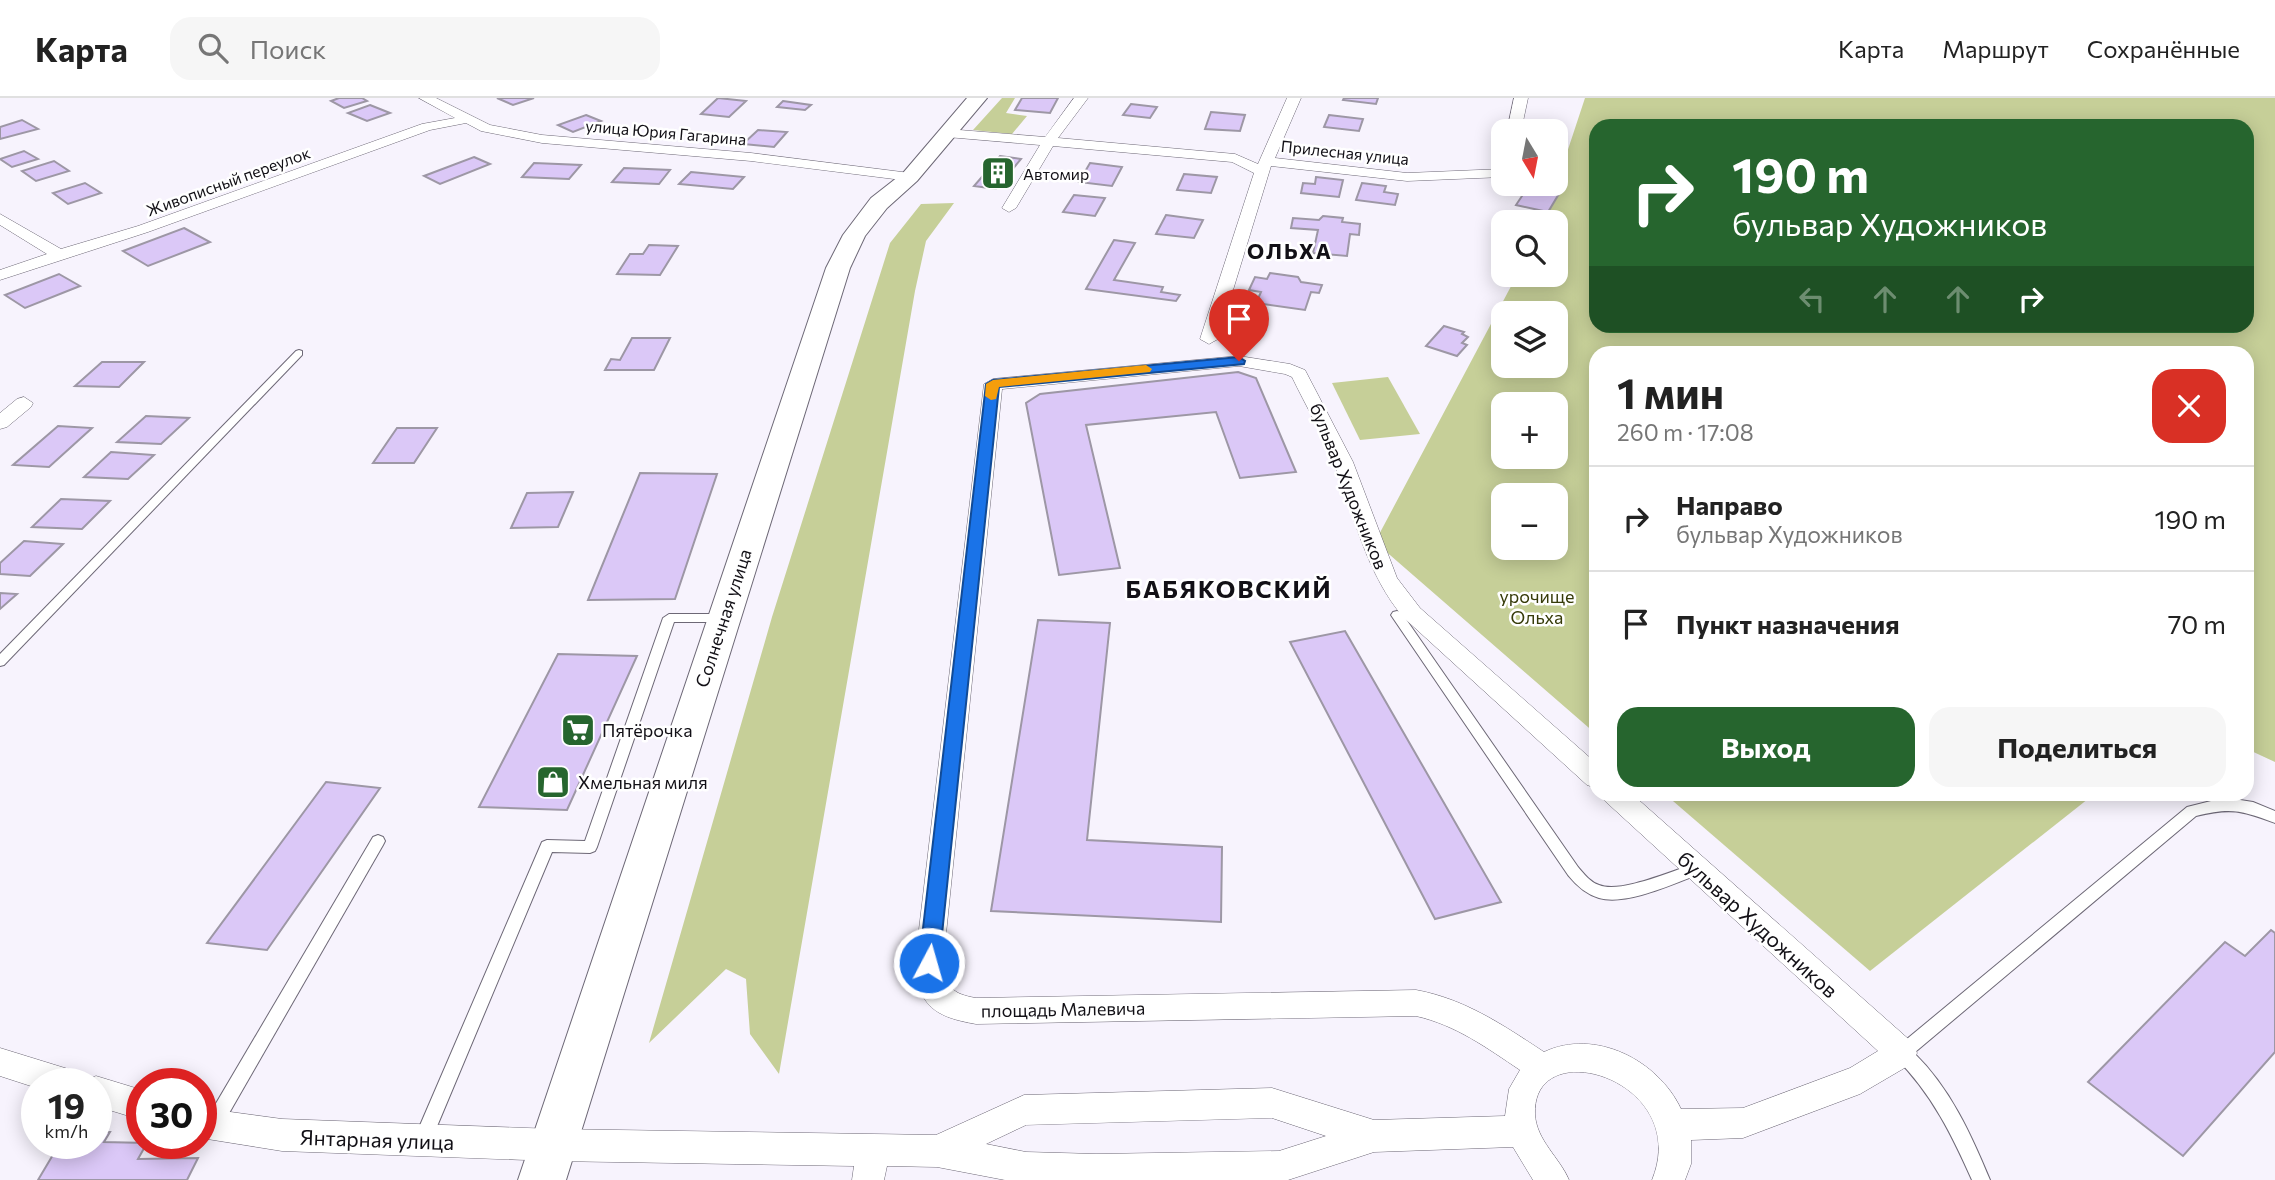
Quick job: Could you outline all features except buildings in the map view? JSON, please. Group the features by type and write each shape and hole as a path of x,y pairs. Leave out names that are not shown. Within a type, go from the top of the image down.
{"street":[{"name":"улица Юрия Гагарина","path":"426,98 486,128 541,139 751,157 909,177"},
{"name":"Солнечная улица","path":"542,1180 838,268 854,235 879,203 909,177 977,98"},
{"path":"1009,208 1049,141 1081,98"},
{"path":"1209,339 1264,166 1294,98"},
{"path":"1517,119 1521,98"},
{"name":"Живописный переулок","path":"0,275 143,229 427,127 468,119"},
{"path":"947,133 1235,158 1264,166"},
{"name":"Прилесная улица","path":"1264,166 1407,177 1491,174"},
{"path":"0,219 60,254"},
{"name":"бульвар Художников","path":"993,384 1239,361 1290,369 1299,374 1343,462 1386,578 1397,596 1412,613 1589,772"},
{"name":"площадь Малевича","path":"993,384 929,963 930,981 936,996 952,1008 976,1011 1416,1003 1439,1006 1459,1016 1542,1067"},
{"path":"0,423 24,403"},
{"name":"бульвар Художников","path":"1622,801 1902,1053"},
{"path":"1673,1125 1743,1123 1860,1079 1902,1053"},
{"path":"1553,1180 1532,1157 1521,1131 1519,1105 1526,1083 1542,1067 1563,1058 1588,1057 1615,1065 1639,1079 1660,1100 1673,1125 1677,1151 1668,1180"},
{"path":"0,1062 21,1068"},
{"path":"553,1145 870,1166 937,1151 1024,1110 1272,1103 1374,1136"},
{"name":"Янтарная улица","path":"217,1126 282,1135 553,1145"},
{"path":"937,1151 1026,1168 1279,1167 1374,1136 1521,1131"}],"lane":[{"path":"0,662 299,353"},
{"path":"1397,615 1573,872 1585,885 1603,894 1623,891 1697,869"},
{"path":"423,1141 547,846 590,847 669,618 723,618"},
{"path":"1981,1180 1952,1114 1936,1088 1902,1053 2192,811 2223,803 2253,806 2275,817"},
{"path":"217,1106 378,841"}],"green space":[{"path":"1002,98 1015,98 1006,113 1027,116 1012,134 973,130"},
{"name":"урочище Ольха","path":"1585,98 2275,98 2275,762 2254,752 2254,346 1589,346 1589,728 1375,542 1491,324 1491,378 1568,378 1568,301 1503,301 1511,287 1568,287 1568,210 1548,210 1553,196 1568,196 1568,149"},
{"path":"954,203 926,241 915,291 779,1074 750,1034 746,979 726,969 649,1043 772,617 890,243 921,204"},
{"path":"1388,377 1420,434 1360,440 1332,383"},
{"path":"1673,801 2085,801 1870,971"}],"slow traffic":[{"path":"991,396 993,384 1146,369"}],"place":[{"name":"Автомир","path":"998,173"},
{"name":"Пятёрочка","path":"578,730"},
{"name":"Хмельная миля","path":"553,782"}],"district":[{"name":"ОЛЬХА","path":"1290,250"},
{"name":"БАБЯКОВСКИЙ","path":"1229,588"}],"route":[{"path":"929,963 993,384 1239,361"}]}
